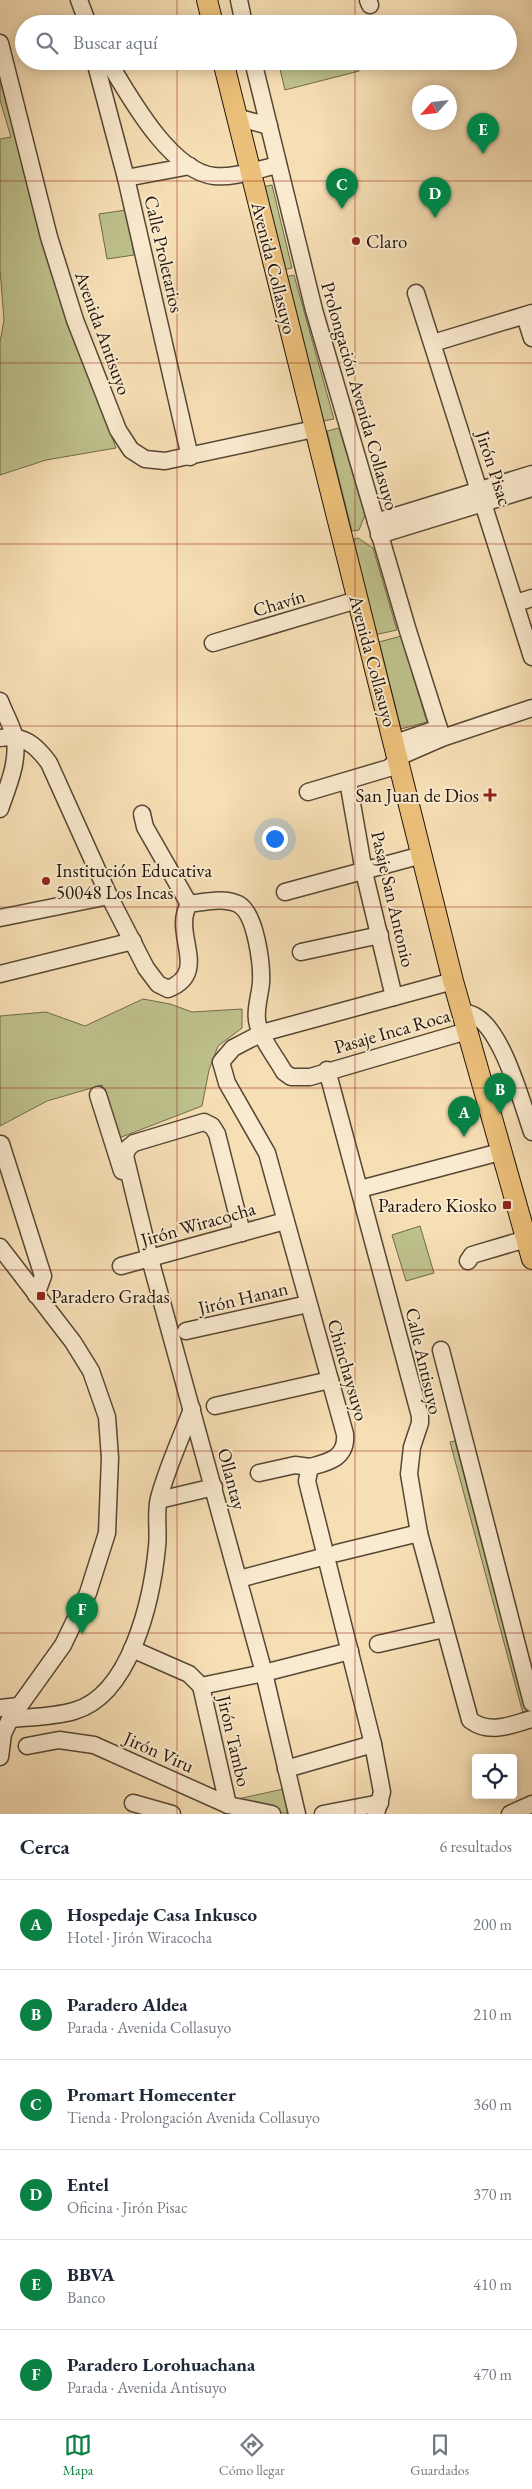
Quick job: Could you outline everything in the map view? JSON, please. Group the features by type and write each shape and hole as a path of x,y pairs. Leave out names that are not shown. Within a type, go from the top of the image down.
{"main road":[{"path":"207,0 211,15"},
{"name":"Avenida Collasuyo","path":"224,70 357,600 397,751 453,981 500,1152 532,1259"}],"street":[{"path":"239,0 242,15"},
{"name":"Avenida Antisuyo","path":"0,43 49,238 75,320 118,430 132,450 145,459 166,460 190,457 314,428"},
{"name":"Calle Proletarios","path":"97,70 126,178 190,457"},
{"path":"113,70 141,116 166,146 190,166 214,176 278,165"},
{"name":"Prolongación Avenida Collasuyo","path":"255,70 314,310 377,528 440,733"},
{"path":"236,117 268,126"},
{"path":"126,178 190,166"},
{"name":"Jirón Pisac","path":"416,293 483,497 532,657"},
{"path":"433,343 528,314 532,338"},
{"path":"483,497 532,474"},
{"path":"377,528 483,497 532,488"},
{"path":"516,603 532,598"},
{"name":"Chavín","path":"213,643 357,600"},
{"path":"0,702 7,736 11,776 0,809"},
{"path":"308,792 389,768 397,751 440,733 532,708"},
{"path":"7,736 27,741 40,751 49,763 109,896 146,968 158,984 168,989 182,982 187,974 190,960 183,923 185,911 189,904"},
{"name":"Pasaje San Antonio","path":"348,781 364,872 394,997"},
{"path":"142,814 145,827 189,904"},
{"path":"285,892 422,855"},
{"path":"0,918 109,896"},
{"path":"189,904 218,900 238,904 246,909 258,948 261,981 257,1020 262,1033 453,981"},
{"path":"301,952 380,934"},
{"path":"0,974 132,941"},
{"name":"Pasaje Inca Roca","path":"262,1033 284,1072 291,1077 310,1077 465,1022 470,1012 485,1022 503,1052 532,1132"},
{"name":"Chinchaysuyo","path":"259,1473 296,1465 310,1467 336,1460 344,1447 345,1434 265,1150 227,1083 222,1068 221,1062 225,1055 233,1048 262,1033"},
{"name":"Calle Antisuyo","path":"327,1070 420,1416 412,1447 409,1474 418,1533 470,1720 480,1727 488,1729 532,1719"},
{"path":"98,1094 150,1258"},
{"name":"Ollantay","path":"242,1233 217,1134 212,1126 204,1122 134,1143 128,1148 125,1156 150,1258 264,1673 297,1814"},
{"path":"1,1144 44,1276 36,1295"},
{"path":"360,1189 500,1152"},
{"name":"Jirón Wiracocha","path":"121,1266 285,1221"},
{"path":"468,1261 472,1255 526,1239"},
{"path":"0,1247 73,1342 95,1378 106,1417 110,1458 107,1533 88,1592 63,1644 29,1694 9,1711 0,1756"},
{"name":"Jirón Hanan","path":"186,1331 308,1304"},
{"path":"441,1350 532,1703"},
{"path":"215,1406 330,1380"},
{"path":"9,1711 75,1711 93,1702 118,1678 132,1649 149,1594 158,1546 159,1500 192,1409"},
{"path":"310,1467 307,1481 332,1555 350,1651 373,1744 382,1792 378,1808 323,1814"},
{"path":"159,1500 214,1486"},
{"path":"239,1579 418,1533"},
{"path":"378,1644 444,1629"},
{"path":"132,1649 189,1674 201,1686 264,1673 350,1651"},
{"name":"Jirón Tambo","path":"201,1686 228,1805"},
{"name":"Jirón Viru","path":"27,1746 59,1740 94,1745 228,1805 272,1814"},
{"path":"286,1769 373,1744"},
{"path":"133,1803 172,1814"},
{"path":"510,1814 532,1804"}],"green space":[{"path":"280,70 359,70 359,71 285,90"},
{"path":"0,76 61,297 116,448 46,460 0,475 0,342 4,320 0,269 0,139 11,137 0,100"},
{"path":"272,185 292,268 283,270 262,187"},
{"path":"126,210 134,255 107,259 99,214"},
{"path":"294,275 334,419 323,421 285,277"},
{"path":"339,428 365,515 359,530 352,531 327,431"},
{"path":"358,538 373,548 397,630 374,635 352,540"},
{"path":"401,636 427,722 401,729 379,642"},
{"path":"143,999 170,1004 192,1012 242,1009 242,1028 218,1046 209,1070 202,1106 119,1138 102,1085 47,1101 0,1126 0,1016 46,1012 85,1026"},
{"path":"420,1226 434,1273 406,1281 392,1235"},
{"path":"455,1441 528,1716 524,1717 450,1442"},
{"path":"288,1788 290,1814 246,1806 233,1800"}],"place":[{"name":"BBVA","path":"483,154"},
{"name":"Promart Homecenter","path":"342,209"},
{"name":"Entel","path":"435,218"},
{"name":"Claro","path":"356,241"},
{"name":"San Juan de Dios","path":"490,795"},
{"name":"Institución Educativa 50048 Los Incas","path":"46,881"},
{"name":"Paradero Aldea","path":"500,1114"},
{"name":"Hospedaje Casa Inkusco","path":"464,1137"},
{"name":"Paradero Kiosko","path":"507,1205"},
{"name":"Paradero Gradas","path":"41,1296"},
{"name":"Paradero Lorohuachana","path":"82,1634"}]}
